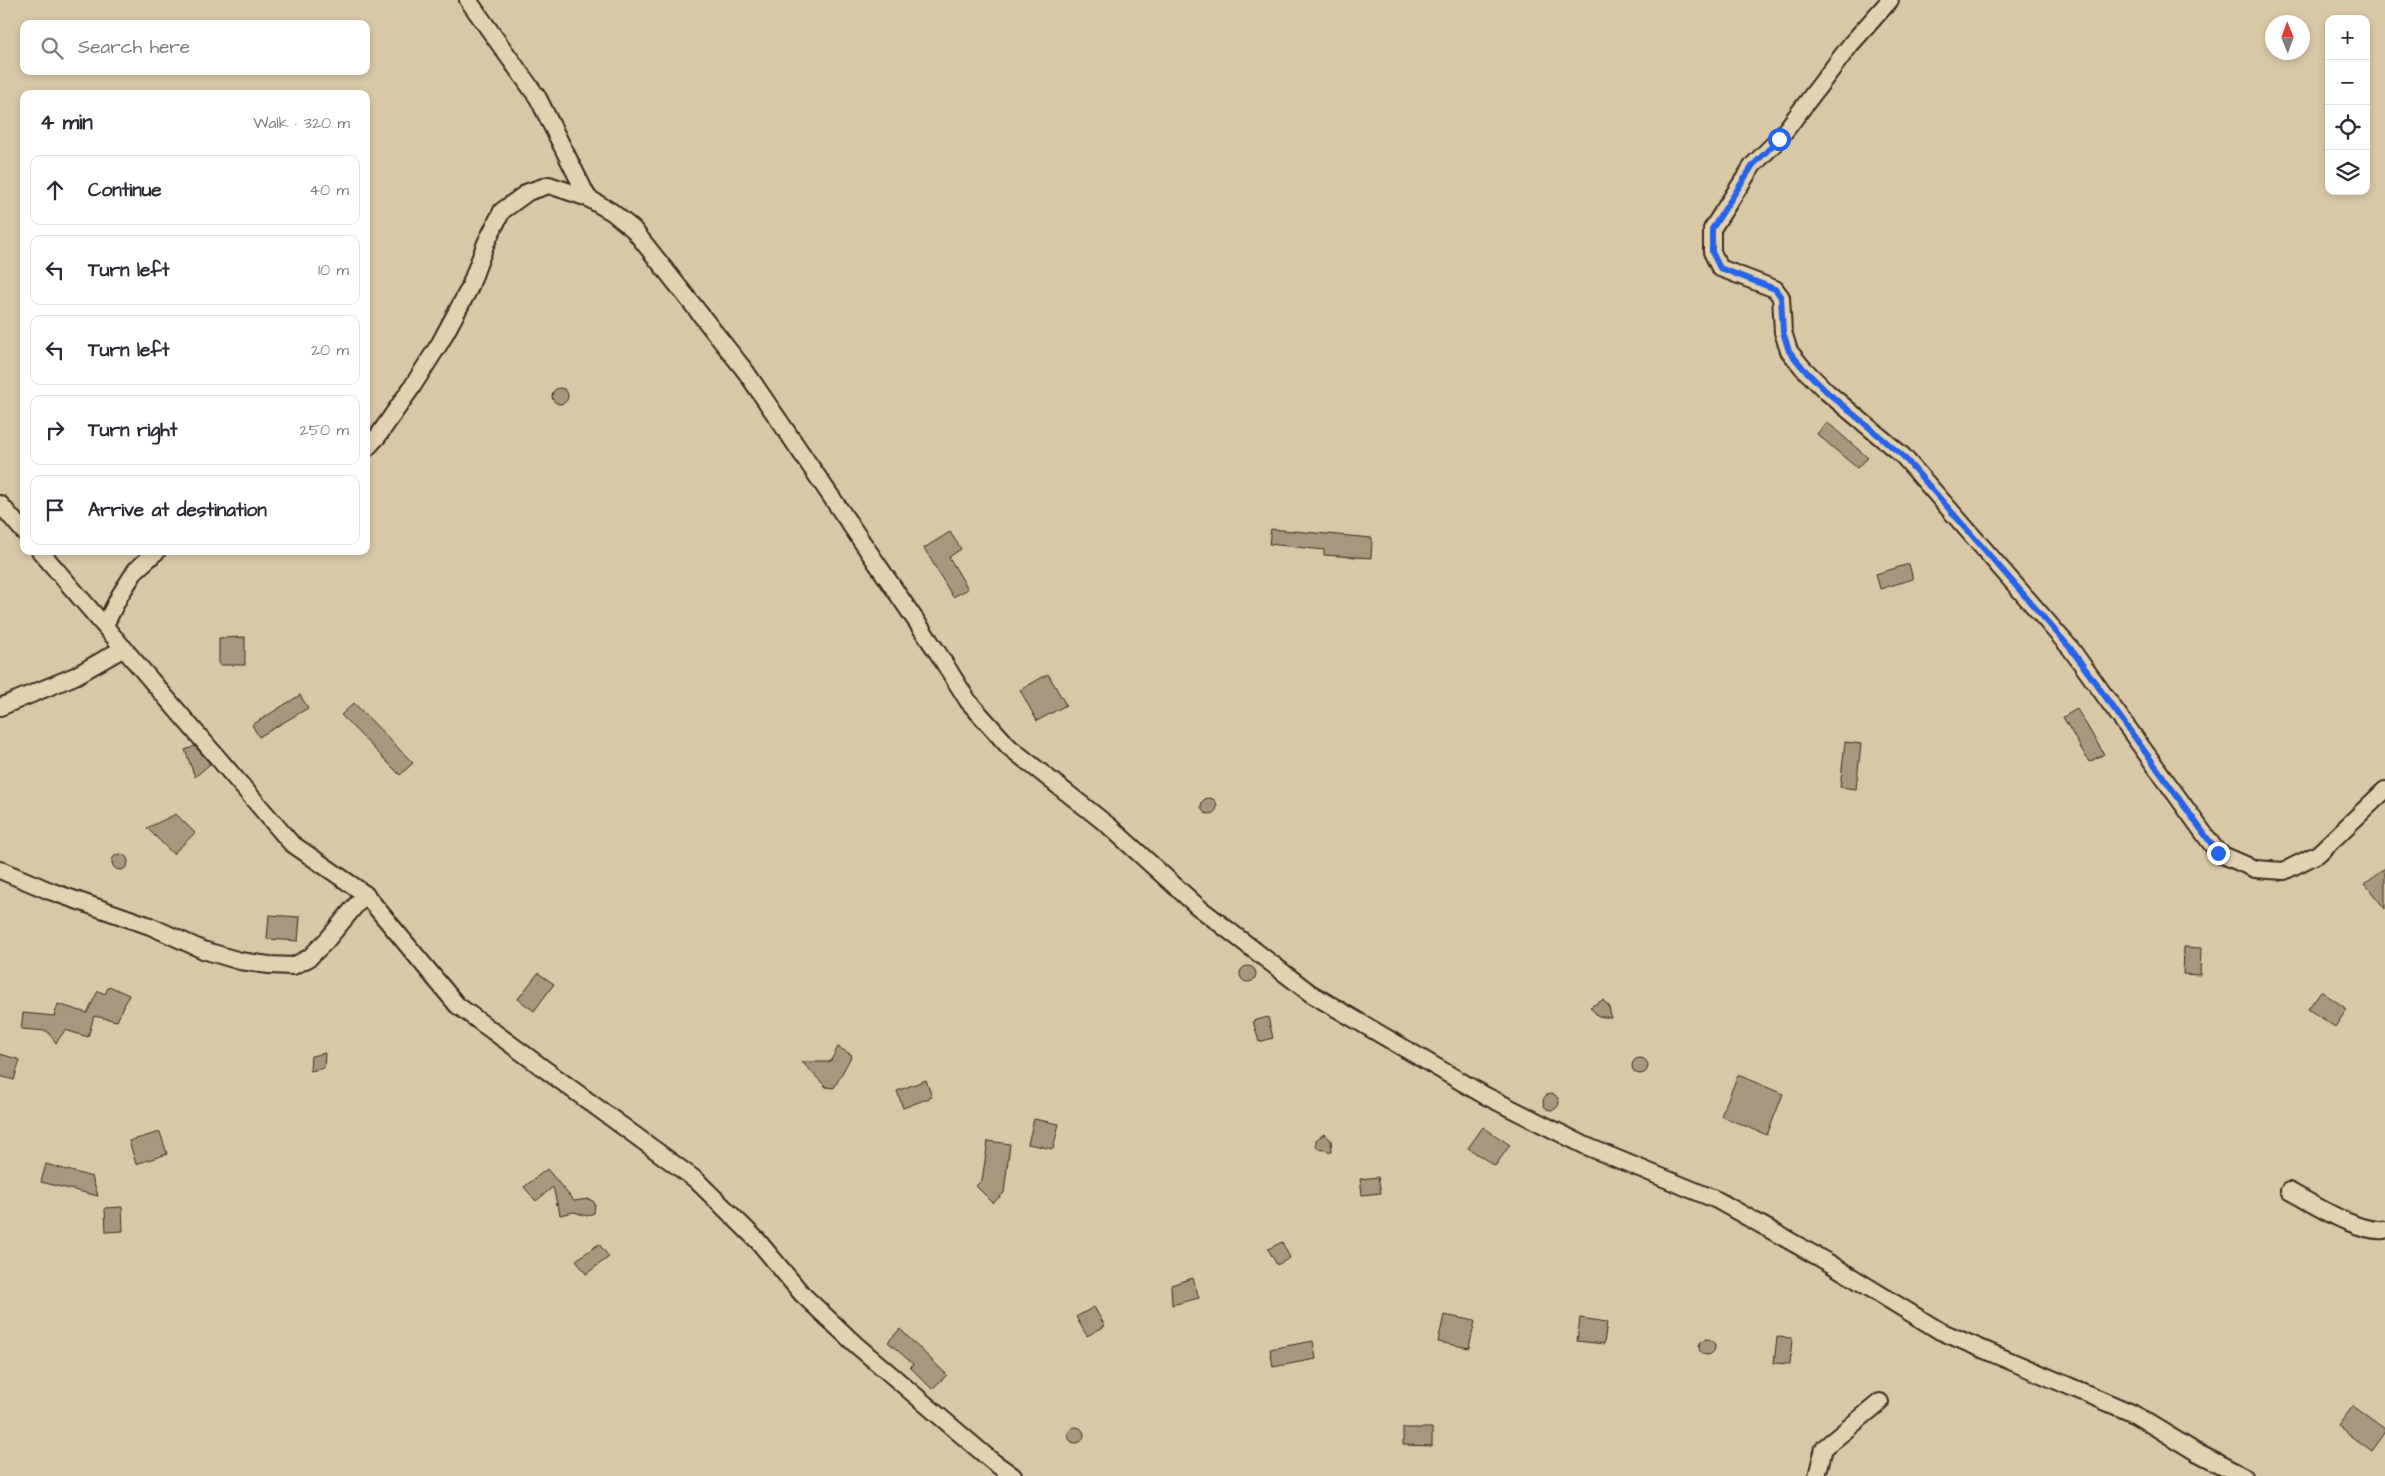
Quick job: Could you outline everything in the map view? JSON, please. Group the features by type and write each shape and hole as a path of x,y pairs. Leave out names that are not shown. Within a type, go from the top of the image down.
{"street":[{"path":"468,0 538,98 588,198"},
{"path":"1890,0 1851,44 1779,139 1753,165 1712,229 1712,252 1720,268 1775,289 1781,297 1783,332 1789,351 1827,392 1903,456 2071,649 2218,853 2255,869 2284,871 2318,854 2385,790"},
{"path":"370,445 412,387 440,343 469,289 486,243 502,211 528,192 549,185 588,198 612,212 633,229 746,372 938,653 968,701 1008,747 1109,826 1197,906 1310,993 1484,1095 1586,1146 1718,1200 1829,1263 1940,1331 2132,1413 2196,1452 2243,1476"},
{"path":"0,504 20,527"},
{"path":"43,555 291,842 365,894 457,1005 696,1180 758,1241 802,1294 855,1344 992,1461 1013,1476"},
{"path":"105,626 136,570 153,555"},
{"path":"0,707 75,676 124,648"},
{"path":"0,870 50,891 150,926 203,950 240,962 269,965 293,966 309,958 328,940 365,894"},
{"path":"2289,1191 2358,1226 2376,1231 2385,1230"},
{"path":"1817,1476 1824,1448 1880,1402"}],"building":[{"path":"557,388 563,388 568,393 566,402 557,404 552,399 552,393"},
{"path":"1827,422 1868,458 1857,468 1817,434"},
{"path":"1271,529 1372,538 1371,558 1324,555 1324,550 1269,544"},
{"path":"950,532 961,549 949,557 968,589 953,597 924,548"},
{"path":"1909,564 1913,579 1880,589 1876,574"},
{"path":"245,637 245,665 219,665 219,638"},
{"path":"1048,674 1066,705 1037,721 1020,690"},
{"path":"300,695 308,708 259,737 252,725"},
{"path":"354,703 413,763 400,775 341,715"},
{"path":"2077,709 2104,754 2089,762 2063,717"},
{"path":"1845,742 1861,744 1856,789 1840,787"},
{"path":"195,746 210,764 195,777 185,750"},
{"path":"1209,798 1217,806 1209,814 1201,806"},
{"path":"176,814 195,833 173,854 147,828"},
{"path":"117,854 123,854 128,859 126,868 117,870 112,865 112,859"},
{"path":"2385,868 2385,909 2365,884"},
{"path":"269,915 300,917 298,941 267,939"},
{"path":"2184,947 2201,948 2200,975 2183,974"},
{"path":"1248,966 1254,968 1256,974 1254,980 1248,982 1242,980 1240,974 1242,968"},
{"path":"538,973 554,984 534,1011 518,999"},
{"path":"109,986 129,995 117,1021 94,1016 88,1037 65,1030 56,1043 47,1031 21,1029 23,1013 54,1016 58,1004 87,1013 98,991 105,994"},
{"path":"2321,991 2347,1009 2335,1027 2308,1009"},
{"path":"1603,1000 1609,1006 1611,1018 1598,1016 1590,1007"},
{"path":"1268,1017 1273,1038 1259,1042 1253,1021"},
{"path":"838,1047 852,1055 834,1088 826,1087 802,1062 830,1062"},
{"path":"325,1053 324,1068 310,1071 311,1056"},
{"path":"0,1054 20,1060 14,1080 0,1076"},
{"path":"1640,1058 1648,1066 1640,1074 1632,1066"},
{"path":"1738,1075 1783,1094 1767,1135 1721,1116"},
{"path":"926,1080 932,1097 903,1108 897,1091"},
{"path":"1551,1094 1557,1096 1559,1102 1557,1108 1551,1110 1545,1108 1543,1102 1545,1096"},
{"path":"1034,1119 1059,1124 1053,1149 1028,1144"},
{"path":"1483,1127 1510,1145 1495,1166 1468,1148"},
{"path":"160,1132 167,1154 136,1164 129,1141"},
{"path":"1324,1134 1331,1140 1332,1152 1319,1149 1316,1145 1316,1140"},
{"path":"988,1141 1010,1144 1004,1193 993,1203 976,1186 982,1180"},
{"path":"46,1164 92,1177 98,1196 41,1182"},
{"path":"547,1169 574,1201 588,1199 593,1201 595,1204 594,1213 587,1216 574,1212 560,1215 558,1205 555,1204 557,1204 553,1187 536,1201 524,1187"},
{"path":"1378,1177 1381,1193 1362,1195 1360,1179"},
{"path":"122,1207 123,1231 106,1232 105,1208"},
{"path":"1282,1242 1290,1258 1277,1265 1268,1249"},
{"path":"599,1244 609,1257 586,1274 576,1260"},
{"path":"1193,1278 1199,1298 1172,1305 1171,1285"},
{"path":"1094,1307 1105,1326 1087,1336 1076,1317"},
{"path":"1444,1315 1475,1321 1469,1348 1438,1342"},
{"path":"1580,1318 1607,1322 1604,1344 1577,1341"},
{"path":"900,1329 947,1375 932,1389 910,1367 913,1364 888,1342"},
{"path":"1777,1337 1792,1338 1790,1364 1774,1363"},
{"path":"1707,1339 1715,1347 1707,1355 1699,1347"},
{"path":"1313,1341 1316,1359 1273,1367 1270,1349"},
{"path":"2353,1406 2385,1429 2385,1433 2372,1451 2338,1426"},
{"path":"1073,1427 1079,1427 1084,1432 1082,1441 1073,1443 1068,1438 1068,1432"},
{"path":"1403,1428 1432,1428 1432,1446 1403,1445"}],"route":[{"path":"1779,139 1753,165 1712,229 1712,252 1720,268 1775,289 1781,297 1783,332 1789,351 1827,392 1903,456 2071,649 2218,853"}]}
